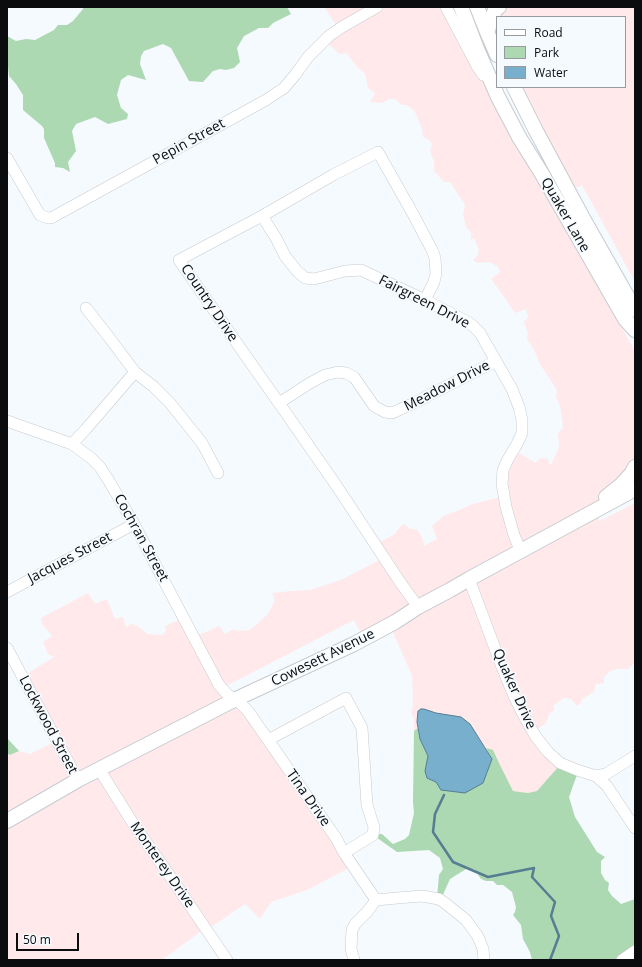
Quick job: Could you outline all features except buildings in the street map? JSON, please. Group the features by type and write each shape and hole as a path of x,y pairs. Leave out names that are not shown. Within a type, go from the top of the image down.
{"main road":[{"name":"Quaker Lane","path":"461,7 498,97 519,137 630,314"},
{"path":"477,7 496,53"},
{"path":"487,32 495,10 499,7"},
{"name":"Quaker Lane","path":"514,88 630,314 635,330"},
{"path":"519,137 535,129"},
{"path":"630,314 635,341"},
{"path":"577,520 621,485 632,473 635,467"},
{"name":"Cowesett Avenue","path":"7,821 78,780 234,700 354,644 520,550 635,489"}],"street":[{"name":"Pepin Street","path":"7,158 40,215 51,218 266,100 284,88 308,57 329,36 377,7"},
{"name":"Quaker Lane","path":"446,7 477,66 498,97"},
{"name":"Country Drive","path":"418,607 342,494 179,260 262,216 333,175 378,152 413,214 435,258 436,273 434,282 425,300"},
{"name":"Fairgreen Drive","path":"262,216 285,256 296,271 305,278 314,279 345,271 361,270 464,320 480,333 512,389 522,420 522,433 503,470 502,484 506,507 520,550"},
{"path":"86,308 135,372 154,387 170,403 202,443 218,473"},
{"name":"Meadow Drive","path":"279,403 325,375 338,372 346,373 354,377 374,406 379,410 392,413 496,361"},
{"path":"72,444 135,372"},
{"name":"Cochran Street","path":"7,421 72,444 91,458 100,467 134,524 219,685 234,700"},
{"name":"Jacques Street","path":"7,592 134,524"},
{"name":"Quaker Drive","path":"469,579 502,668 514,696 536,737 548,752 560,763 596,776 607,786 635,828"},
{"name":"Lockwood Street","path":"7,648 78,780"},
{"path":"268,740 346,698 362,728 367,805 374,828 373,835 344,853"},
{"name":"Tina Drive","path":"234,700 248,711 336,838 344,853 376,900"},
{"path":"596,776 606,774 635,756"},
{"name":"Monterey Drive","path":"99,769 134,825 227,960"},
{"path":"354,960 351,950 352,930 355,924 376,900 422,896 439,899 445,902 466,920 477,934 483,949 484,960"},
{"path":"622,960 635,951"}],"shaded area":[{"path":"324,7 461,7 496,83 496,88 498,88 550,201 635,351 635,466 593,507 600,521 635,503 635,662 628,669 617,669 610,671 604,677 604,683 596,684 594,692 582,699 581,703 577,706 571,699 564,698 554,705 554,710 549,714 546,723 535,731 559,766 537,791 528,793 513,791 493,751 486,748 470,724 424,709 418,728 414,731 414,719 411,713 413,705 412,676 390,625 363,637 354,620 228,685 227,688 351,867 307,890 271,902 260,919 245,904 207,930 204,929 162,960 7,960 7,753 10,755 19,751 30,754 56,741 23,676 54,657 48,654 43,642 52,636 42,624 41,618 88,593 95,604 107,599 115,619 123,617 126,628 132,623 147,634 162,635 166,632 165,626 185,617 197,636 219,626 224,634 235,629 237,631 250,630 268,614 275,600 272,593 310,590 341,580 383,558 376,544 395,534 404,524 411,529 418,530 424,546 437,539 432,526 443,516 473,504 501,497 501,483 514,450 536,463 541,458 548,459 549,464 551,465 559,447 558,434 563,427 560,405 556,397 557,390 540,364 527,339 528,333 524,322 528,317 526,309 515,313 491,279 500,272 498,267 490,262 477,263 473,260 478,255 479,250 474,238 471,240 471,232 466,227 463,215 465,205 450,182 444,182 434,171 434,161 430,152 432,144 428,139 423,137 422,128 414,110 407,105 402,105 395,99 389,99 383,103 370,102 375,93 368,88 365,74 356,66 347,53 339,54 326,41 338,28"},
{"path":"476,7 635,7 635,282 582,185 570,191 516,88 626,88 626,16 496,16 496,49"}],"green space":[{"path":"83,7 287,7 291,14 273,23 268,28 259,28 244,36 237,48 240,62 234,68 213,71 203,82 189,81 171,48 163,44 144,51 141,56 140,64 146,80 128,75 121,80 117,95 121,108 128,114 127,119 108,124 95,117 76,124 72,131 76,151 68,162 70,172 63,168 55,167 55,163 44,138 44,129 23,110 23,95 9,76 7,64 7,36 16,41 26,39 35,40 54,30 58,25 67,25 73,21"},
{"path":"418,728 420,739 428,756 425,771 492,759 486,748 493,750 513,791 528,793 537,791 559,766 578,772 569,797 575,817 597,852 605,857 601,861 601,873 605,880 609,883 608,890 612,896 621,904 635,899 635,950 621,960 532,960 530,952 523,939 521,925 513,915 516,907 512,892 503,885 497,885 493,881 481,879 474,869 466,869 450,879 441,899 437,898 439,875 443,869 440,858 429,850 397,852 373,835 382,834 393,844 405,839 409,835 414,813 414,731"},
{"path":"7,738 19,751 10,755 7,753"}],"water":[{"path":"421,709 461,717 470,724 492,759 483,783 465,793 441,790 436,782 427,778 425,771 428,756 420,739 417,722 418,711"}],"waterway":[{"path":"444,795 435,814 433,832 453,862 488,877 534,868 532,877 555,902 551,916 559,936 550,960"}]}
